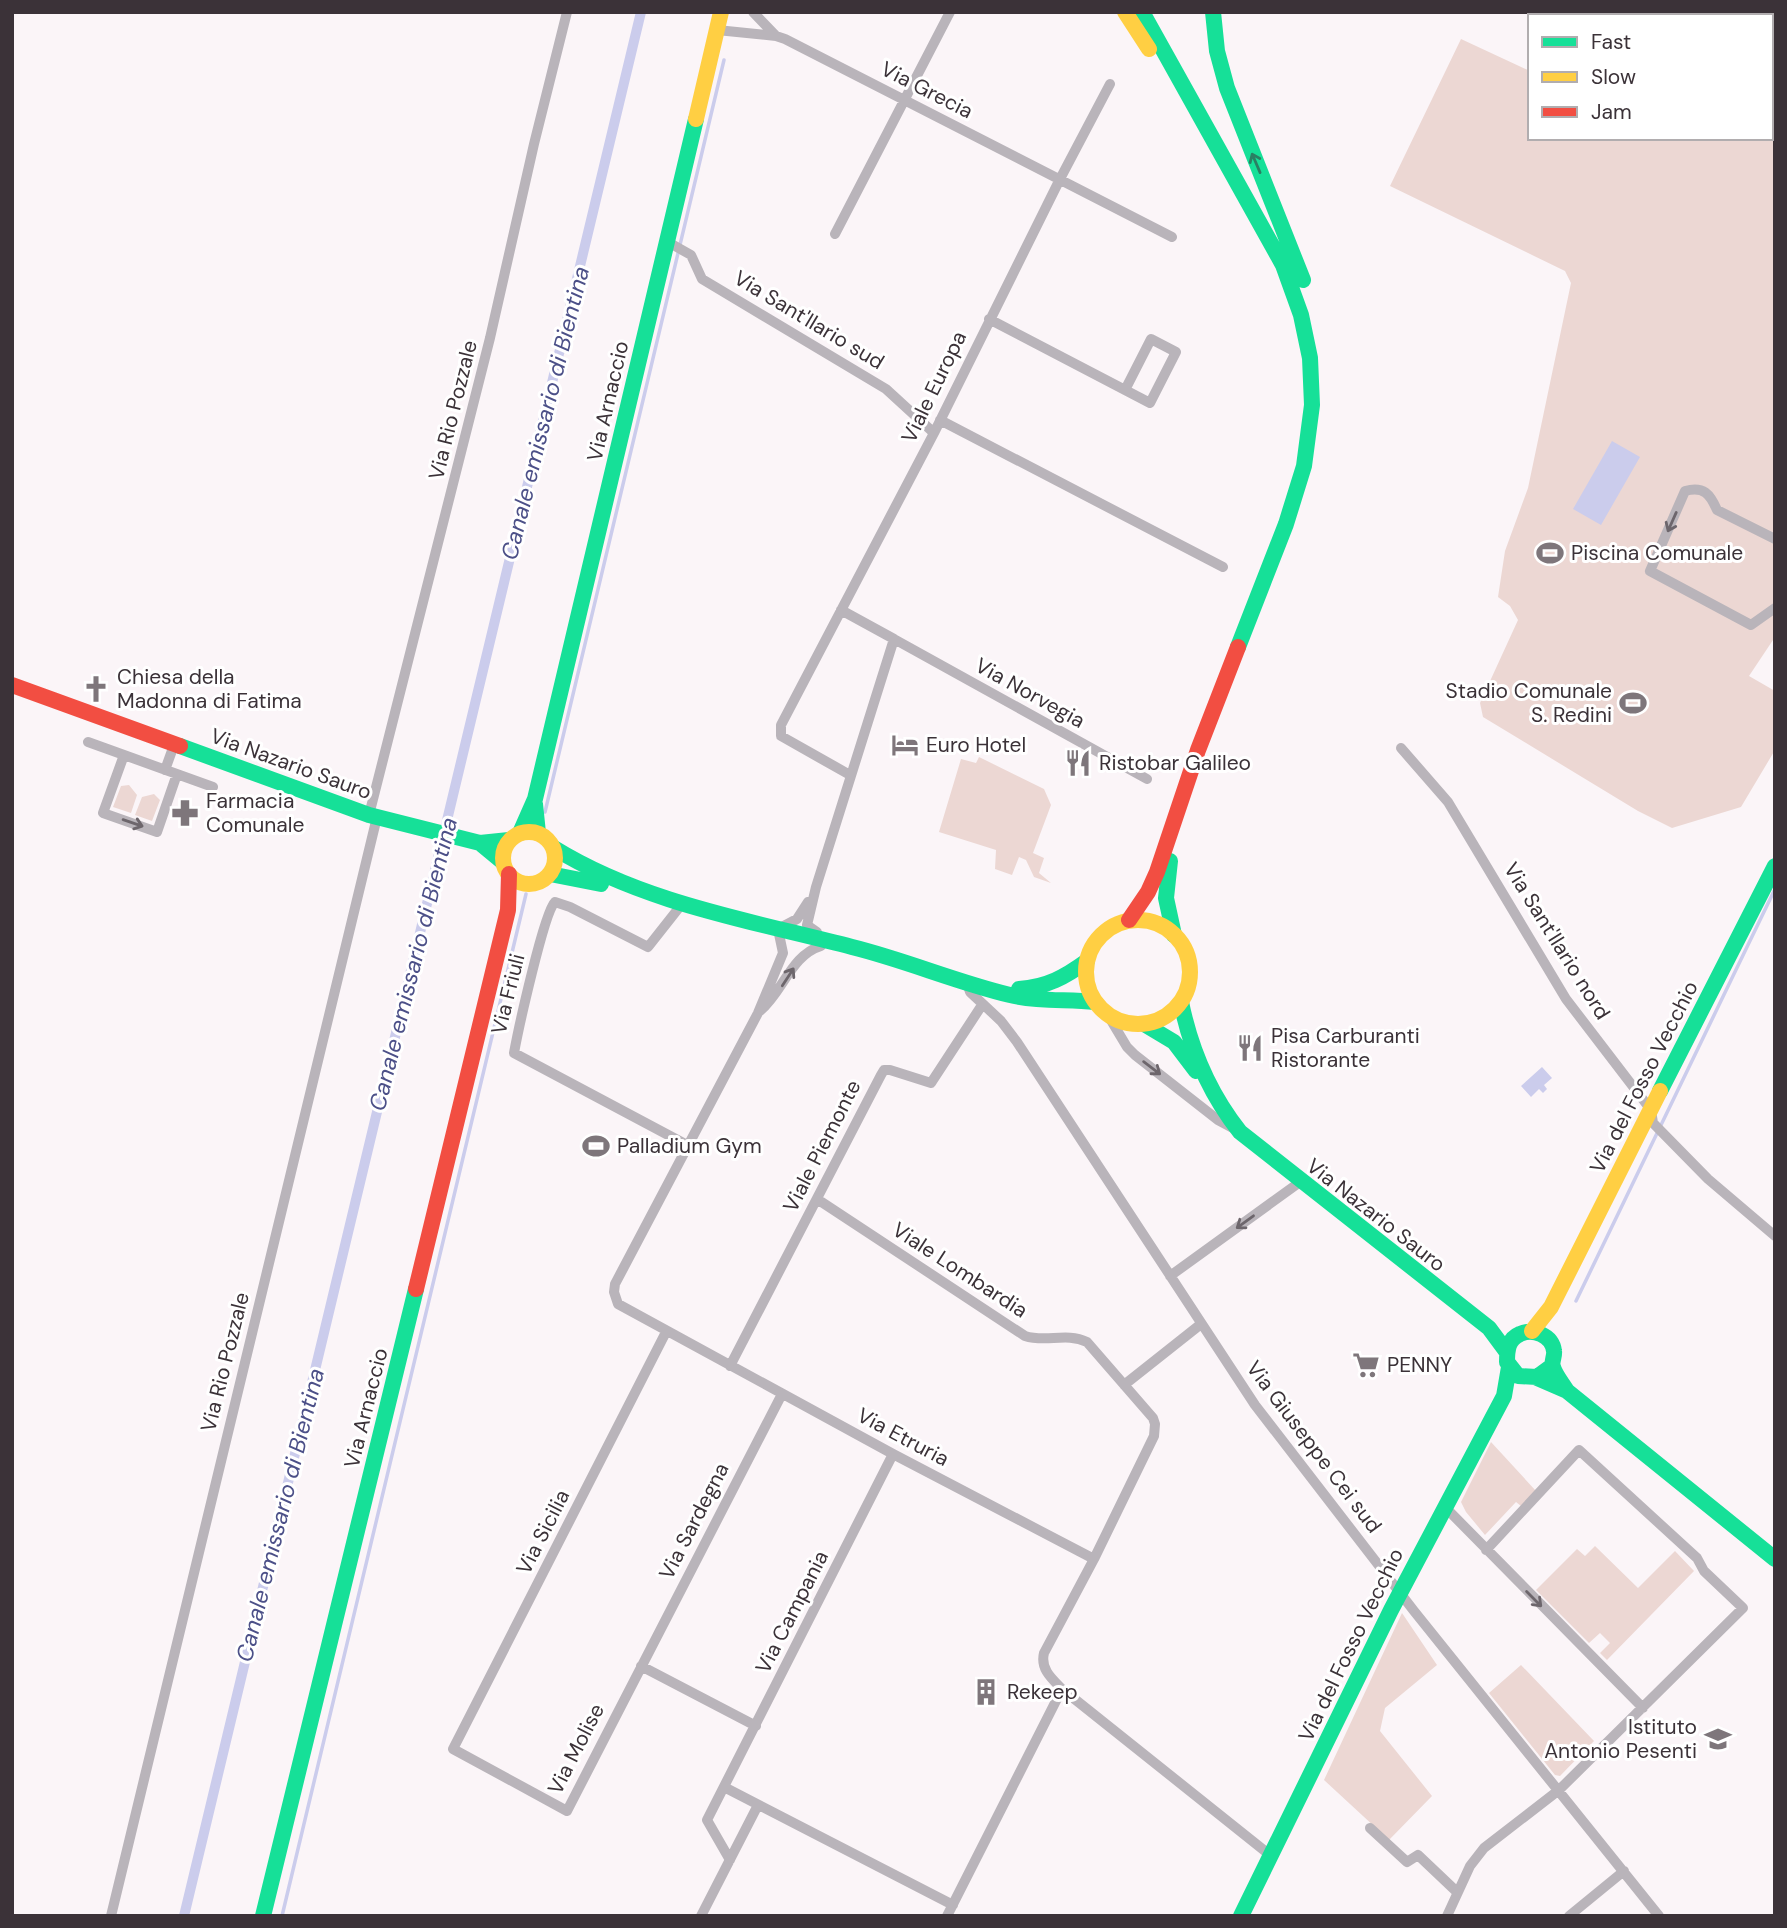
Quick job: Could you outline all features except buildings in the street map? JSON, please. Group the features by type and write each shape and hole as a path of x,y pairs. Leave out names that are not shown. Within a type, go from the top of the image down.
{"main road":[{"path":"1125,12 1266,233"},
{"path":"1129,920 1148,892 1157,872 1198,750 1294,503 1304,466 1312,405 1306,332 1291,283 1266,233 1142,12"},
{"path":"1149,12 1260,204 1308,295"},
{"path":"1213,12 1217,58 1227,92 1288,239 1308,295"},
{"name":"Via Arnaccio","path":"514,837 535,799 722,20"},
{"name":"Via Nazario Sauro","path":"1213,1093 1186,1028 1181,1002 1188,987 1189,963 1184,948 1174,935 1166,907 1166,888 1182,817 1269,591 1309,472 1317,423 1319,382 1316,334 1308,295"},
{"name":"Via Nazario Sauro","path":"12,685 373,816 476,842 514,837"},
{"name":"Via Arnaccio","path":"535,799 538,833"},
{"path":"554,848 555,862 550,874 536,883 525,883 506,868 505,849 514,837 538,833 554,848 583,866 639,889 821,946 914,967"},
{"name":"Via Nazario Sauro","path":"476,842 506,868"},
{"name":"Via del Fosso Vecchio","path":"1532,1331 1550,1307 1652,1116 1775,866"},
{"name":"Via Arnaccio","path":"263,1916 508,910 506,868"},
{"path":"550,874 579,878 678,909 854,947 1024,999 1095,1002 1086,979 1087,961 1101,935 1114,926 1129,920 1154,922 1174,935"},
{"name":"Via Arnaccio","path":"508,910 525,883"},
{"path":"994,989 1044,987 1063,980 1087,961"},
{"name":"Via Nazario Sauro","path":"1095,1002 1110,1017 1124,1023 1144,1024 1174,1042 1240,1132 1300,1182 1489,1328 1515,1336"},
{"path":"1144,1024 1165,1017 1181,1002"},
{"name":"Via del Fosso Vecchio","path":"1549,1340 1550,1307"},
{"name":"Via Nazario Sauro","path":"1489,1328 1518,1376 1567,1391 1775,1559"},
{"path":"1508,1359 1515,1336 1523,1332 1532,1331 1549,1340"},
{"name":"Via Nazario Sauro","path":"1549,1340 1554,1353 1552,1366 1567,1391"},
{"name":"Via del Fosso Vecchio","path":"1241,1916 1401,1591 1504,1396 1508,1359"},
{"path":"1531,1378 1543,1376 1552,1366"},
{"name":"Via del Fosso Vecchio","path":"1504,1396 1531,1378"}],"street":[{"name":"Via Rio Pozzale","path":"111,1916 567,12"},
{"name":"Via Grecia","path":"753,12 776,36 1172,237"},
{"path":"835,234 950,12"},
{"name":"Via Grecia","path":"722,20 739,32 776,36"},
{"name":"Viale Europa","path":"850,775 781,736 781,725 940,420 1110,84"},
{"name":"Via Sant'Ilario sud","path":"670,244 691,255 702,279 886,389 933,433"},
{"path":"989,319 1125,390 1150,403 1176,352 1151,339 1125,390"},
{"path":"940,420 1223,567"},
{"path":"1775,539 1717,510 1704,490 1685,491 1650,571 1751,625 1775,608"},
{"path":"841,610 894,639 807,921 808,928 854,947"},
{"name":"Via Norvegia","path":"894,639 1146,779"},
{"path":"88,742 213,787"},
{"path":"165,770 174,744"},
{"name":"Via Sant'Ilario nord","path":"1401,748 1448,802 1566,999 1666,1136 1708,1179 1775,1236"},
{"path":"124,755 103,813 156,832 177,774"},
{"path":"780,931 799,916 816,887"},
{"name":"Via Friuli","path":"678,909 648,947 555,902 551,906 544,930 514,1053 687,1145"},
{"name":"Via Etruria","path":"780,931 783,953 758,1013 615,1284 614,1292 618,1304 893,1454 1094,1559"},
{"name":"Via Etruria","path":"758,1013 775,997 802,957 813,948 821,946"},
{"name":"Via Giuseppe Cei sud","path":"967,983 970,992 1001,1021 1017,1042 1255,1405 1414,1611 1659,1916"},
{"name":"Viale Piemonte","path":"730,1366 884,1070 931,1083 982,1005"},
{"name":"Via Nazario Sauro","path":"1110,1017 1127,1047 1135,1055 1218,1120 1240,1132"},
{"path":"1170,1276 1300,1182"},
{"name":"Viale Lombardia","path":"817,1199 1025,1336 1071,1336 1087,1342 1153,1418 1155,1430 1094,1559"},
{"path":"1124,1385 1201,1324"},
{"name":"Via Sicilia","path":"453,1749 666,1332"},
{"name":"Via Sardegna","path":"641,1666 782,1394"},
{"path":"1447,1916 1470,1866 1484,1848 1559,1790 1743,1608 1704,1571 1697,1558 1579,1450 1486,1550"},
{"name":"Via Campania","path":"730,1860 707,1820 893,1454"},
{"path":"1444,1506 1643,1708"},
{"path":"1094,1559 1042,1658 1047,1673 1062,1689 1270,1855"},
{"path":"641,1666 756,1726"},
{"name":"Via Molise","path":"453,1749 567,1811 641,1666"},
{"path":"947,1916 1062,1689"},
{"path":"724,1787 953,1905"},
{"path":"701,1916 758,1805"},
{"path":"1370,1828 1407,1861 1418,1855 1457,1892"},
{"path":"1569,1916 1624,1871"}],"shaded area":[{"path":"1461,39 1528,70 1528,140 1773,140 1773,74 1775,76 1775,637 1749,676 1775,691 1775,750 1741,807 1672,828 1638,811 1483,717 1480,703 1518,620 1510,606 1498,597 1505,551 1528,488 1571,283 1565,271 1390,186"},
{"path":"979,757 1044,789 1051,805 1033,853 1044,858 1039,873 1051,883 1034,877 1026,860 1019,857 1012,875 995,869 996,850 939,832 961,759 976,763"},
{"path":"129,785 137,795 131,813 113,807 121,786"},
{"path":"154,794 160,800 152,821 135,815 142,797"},
{"path":"1491,1442 1536,1491 1521,1506 1516,1502 1485,1535 1461,1502"},
{"path":"1595,1546 1638,1588 1675,1551 1694,1571 1607,1660 1600,1653 1610,1643 1600,1633 1589,1643 1536,1590 1577,1549 1585,1556"},
{"path":"1402,1613 1437,1665 1385,1708 1380,1731 1432,1796 1389,1840 1324,1780"},
{"path":"1521,1665 1594,1741 1560,1776 1555,1775 1489,1693"}],"water":[{"path":"1612,441 1640,457 1601,525 1573,509"},
{"path":"1542,1067 1552,1078 1544,1085 1547,1089 1543,1093 1539,1089 1531,1097 1521,1086"}],"waterway":[{"name":"Canale emissario di Bientina","path":"184,1916 641,12"},
{"path":"545,812 724,60"},
{"path":"1576,1301 1775,889"},
{"path":"282,1916 526,894"}],"traffic: fast":[{"path":"1142,12 1283,265 1301,315 1310,358 1312,405 1304,466 1286,524 1238,647"},
{"path":"1213,12 1217,51 1227,88 1303,280"},
{"path":"520,833 535,799 696,119"},
{"path":"180,746 369,815 480,843 509,840"},
{"path":"535,804 538,833"},
{"path":"480,843 503,862"},
{"path":"554,848 624,883 661,897 737,919 872,952 1010,995 1031,999 1095,1002"},
{"path":"1170,861 1166,898 1174,935"},
{"path":"1660,1091 1775,866"},
{"path":"550,874 601,884"},
{"path":"1019,989 1055,980 1087,961"},
{"path":"1181,1002 1190,1038 1210,1087 1240,1132 1489,1328 1506,1351"},
{"path":"1144,1024 1174,1042 1196,1071"},
{"path":"263,1916 416,1289"},
{"path":"1552,1366 1537,1377 1518,1376 1507,1362 1511,1342 1525,1332 1546,1337 1554,1351 1554,1370 1567,1391"},
{"path":"1241,1916 1391,1610 1504,1396 1509,1367"},
{"path":"1537,1378 1567,1391 1775,1559"}],"traffic: slow":[{"path":"696,119 721,12"},
{"path":"1125,12 1149,49"},
{"path":"529,832 539,834 547,840 553,848 555,858 553,868 547,876 539,882 529,884 519,882 511,876 505,868 503,858 505,848 511,840 519,834 529,832"},
{"path":"1138,920 1158,924 1175,935 1186,952 1190,972 1186,992 1175,1009 1158,1020 1138,1024 1118,1020 1101,1009 1090,992 1086,972 1090,952 1101,935 1118,924 1138,920"},
{"path":"1532,1331 1551,1307 1660,1091"}],"traffic: jam":[{"path":"1129,920 1148,892 1157,872 1198,750 1238,647"},
{"path":"12,685 180,746"},
{"path":"416,1289 508,910 509,874"}],"place":[{"name":"Piscina Comunale","path":"1550,553"},
{"name":"Chiesa della Madonna di Fatima","path":"96,689"},
{"name":"Stadio Comunale S. Redini","path":"1633,703"},
{"name":"Euro Hotel","path":"905,745"},
{"name":"Ristobar Galileo","path":"1078,763"},
{"name":"Farmacia Comunale","path":"185,813"},
{"name":"Pisa Carburanti Ristorante","path":"1250,1048"},
{"name":"Palladium Gym","path":"596,1146"},
{"name":"PENNY","path":"1366,1365"},
{"name":"Rekeep","path":"986,1692"},
{"name":"Istituto Antonio Pesenti","path":"1718,1739"}]}
